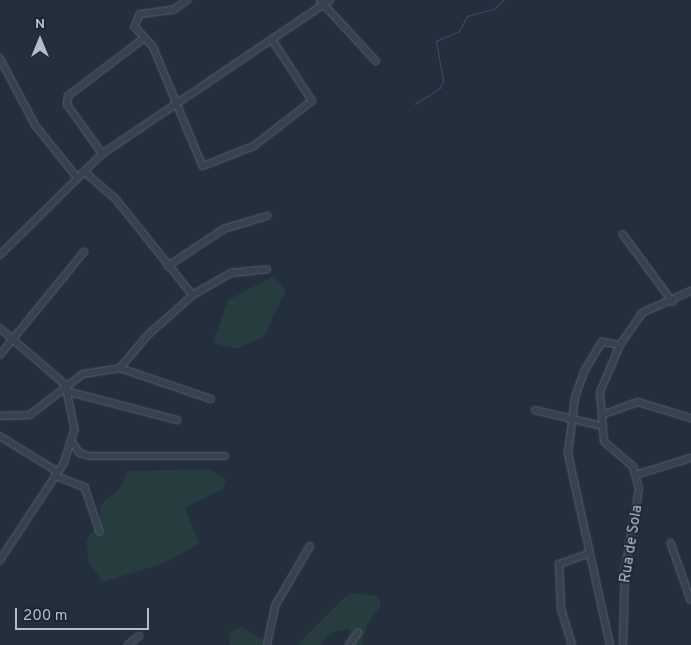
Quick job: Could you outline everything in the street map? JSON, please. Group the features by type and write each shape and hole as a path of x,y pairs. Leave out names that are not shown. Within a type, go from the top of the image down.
{"street":[{"path":"188,0 174,10 140,15 135,27 143,39 153,46 179,101 203,166 269,137 313,99 272,40"},
{"path":"0,255 102,154 272,40 321,3 330,0"},
{"path":"321,3 376,61"},
{"path":"102,154 67,99 143,39"},
{"path":"0,58 36,126 77,177"},
{"path":"84,170 115,197 168,266 193,295"},
{"path":"168,266 224,229 267,216"},
{"path":"624,234 673,302"},
{"path":"0,355 84,252"},
{"path":"120,368 149,334 193,295 231,274 266,269"},
{"path":"691,291 673,302 642,313 620,345 600,392 602,426 607,448 629,462 636,475 691,458"},
{"path":"0,328 14,337 66,388 177,420"},
{"path":"610,645 588,554 568,458 572,418 579,383 596,349 607,340 620,345"},
{"path":"0,416 30,415 85,373 120,368 210,400"},
{"path":"0,561 57,474 73,443 75,428 66,388"},
{"path":"602,415 638,402 691,418"},
{"path":"535,410 602,426"},
{"path":"0,436 57,474 85,486 100,532"},
{"path":"73,443 80,453 89,456 225,456"},
{"name":"Rua de Sola","path":"624,645 625,570 639,497 636,475"},
{"path":"671,542 691,600"},
{"path":"267,645 276,606 310,546"},
{"path":"572,645 561,608 559,564 588,554"},
{"path":"349,645 358,633"},
{"path":"128,645 139,636"}],"green space":[{"path":"274,276 286,290 264,336 237,349 213,343 228,300"},
{"path":"209,469 226,479 223,489 185,507 199,544 164,563 103,582 89,562 86,540 100,523 100,505 121,487 127,471"},
{"path":"349,593 379,596 380,607 367,624 362,645 347,645 350,629 330,633 319,645 297,645"},
{"path":"242,627 271,645 230,645 229,633"}],"waterway":[{"path":"415,104 440,88 443,80 436,41 459,31 467,16 494,9 503,0"}]}
